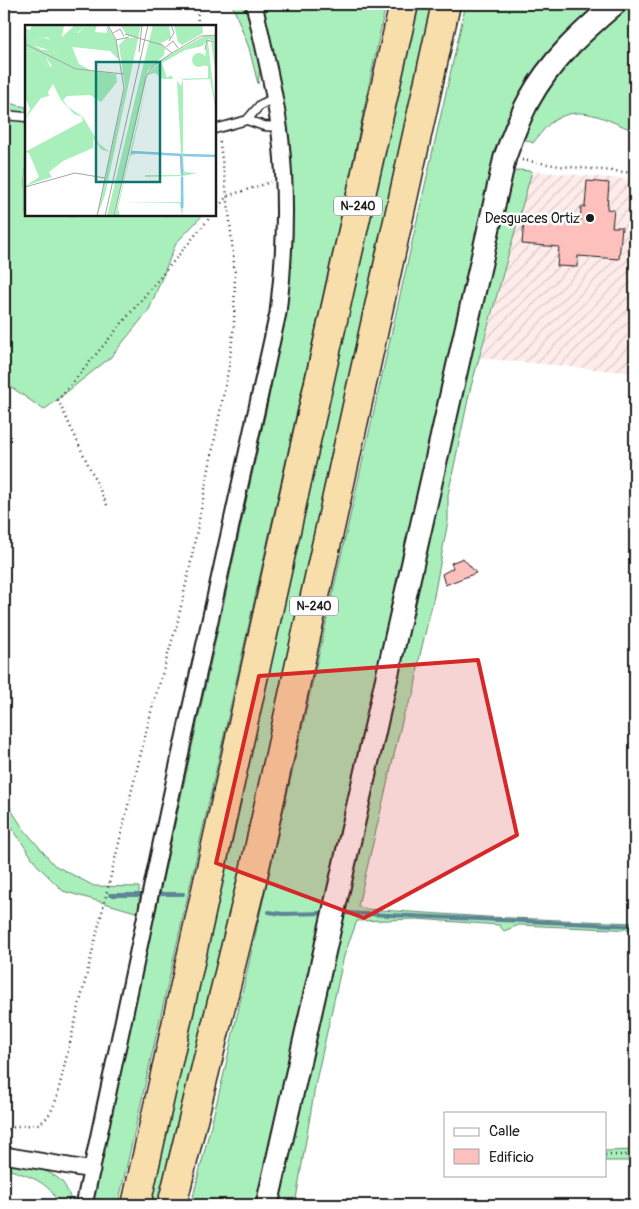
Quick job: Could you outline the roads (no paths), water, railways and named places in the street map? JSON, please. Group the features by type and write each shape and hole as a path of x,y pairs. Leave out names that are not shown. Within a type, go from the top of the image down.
{"highway":[{"name":"N-240","path":"136,1205 212,868 314,398 404,4"},
{"name":"N-240","path":"172,1205 253,876 446,4"}],"street":[{"path":"84,1205 174,783 278,313 284,266 284,178 274,98 254,4"},
{"path":"267,1205 506,157 529,100 554,63 584,30 615,4"},
{"path":"4,1154 92,1170"}],"lane":[{"path":"216,129 246,120 260,105 274,98"},
{"path":"4,115 25,117"},
{"path":"246,120 264,126 278,126"}],"waterway":[{"path":"160,894 183,894"},
{"path":"110,895 140,895"},
{"path":"269,912 283,914 325,913"},
{"path":"345,913 635,926"}],"place":[{"name":"Desguaces Ortiz","path":"590,218"}]}
